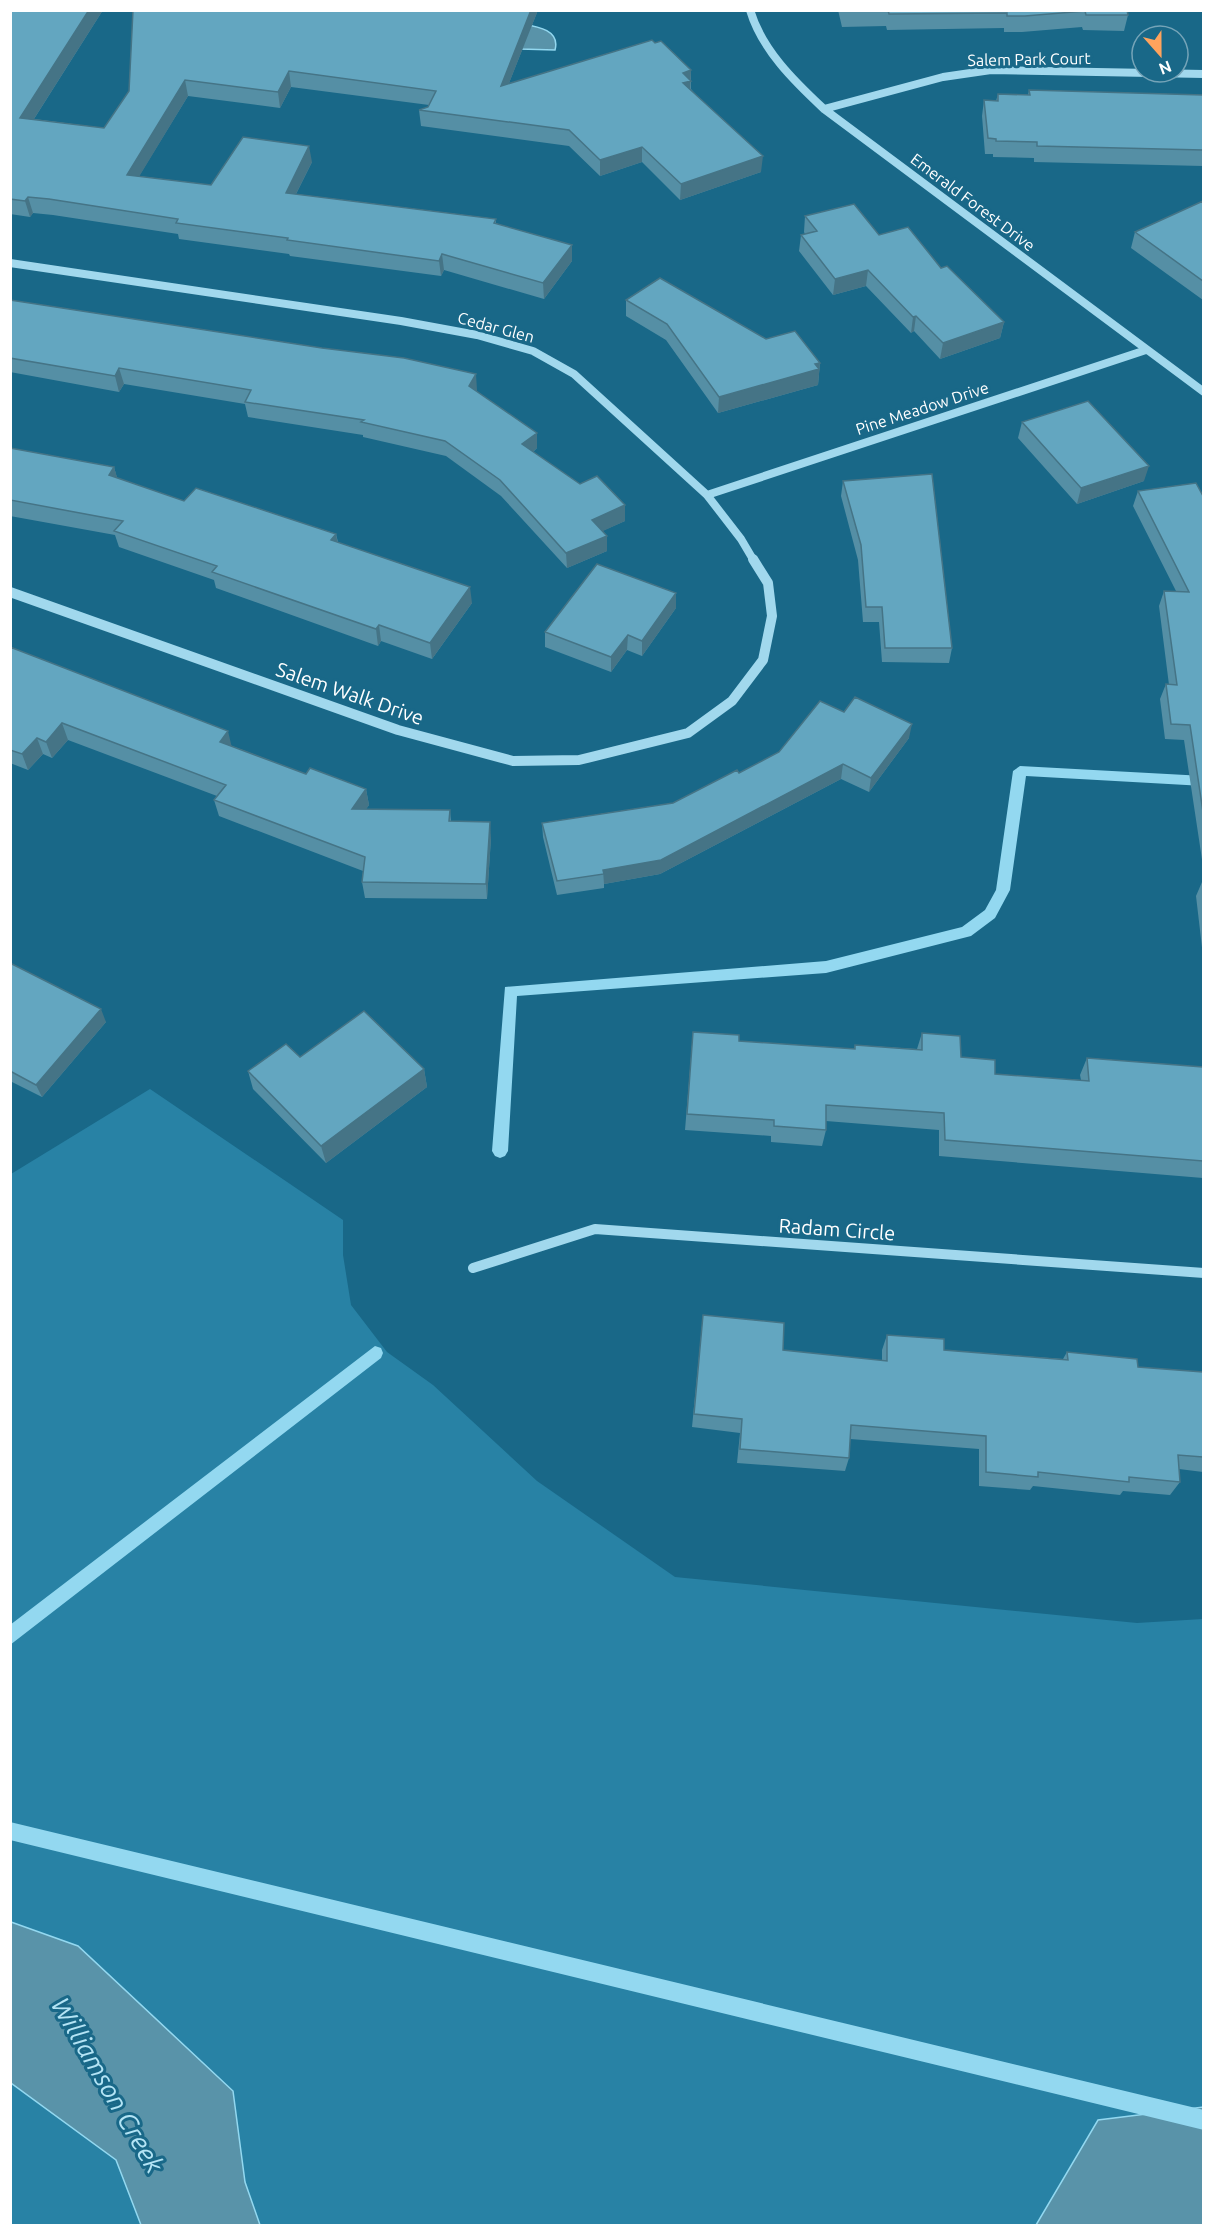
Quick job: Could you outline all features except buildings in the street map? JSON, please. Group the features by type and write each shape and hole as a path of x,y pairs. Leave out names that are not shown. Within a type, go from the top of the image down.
{"street":[{"name":"Emerald Forest Drive","path":"750,10 767,45 799,86 824,109 1203,392"},
{"name":"Salem Park Court","path":"824,109 943,77 991,70 1203,74"},
{"name":"Cedar Glen","path":"10,263 401,321 477,335 533,351 574,374 707,495 741,539 768,583 772,616 763,660 732,701 688,734"},
{"name":"Pine Meadow Drive","path":"707,495 1146,350"},
{"name":"Salem Walk Drive","path":"10,592 398,730 513,761 579,760 688,734"},
{"name":"Radam Circle","path":"474,1268 595,1229 1203,1273"}],"shaded area":[{"path":"150,1089 343,1220 343,1255 351,1305 387,1352 433,1385 537,1481 675,1577 1137,1623 1203,1619 1203,2225 11,2226 11,1174"}],"water":[{"path":"517,23 538,27 550,33 556,43 555,50 520,49"},
{"name":"Williamson Creek","path":"11,1922 78,1946 233,2091 245,2182 260,2225 141,2225 116,2160 11,2083"},
{"path":"1203,2107 1203,2225 1036,2225 1098,2120"}],"waterway":[{"path":"500,1151 510,991 826,967 966,932 990,914 1003,890 1020,771 1204,781"},
{"path":"10,1636 375,1353"},
{"path":"10,1831 1204,2120"}]}
